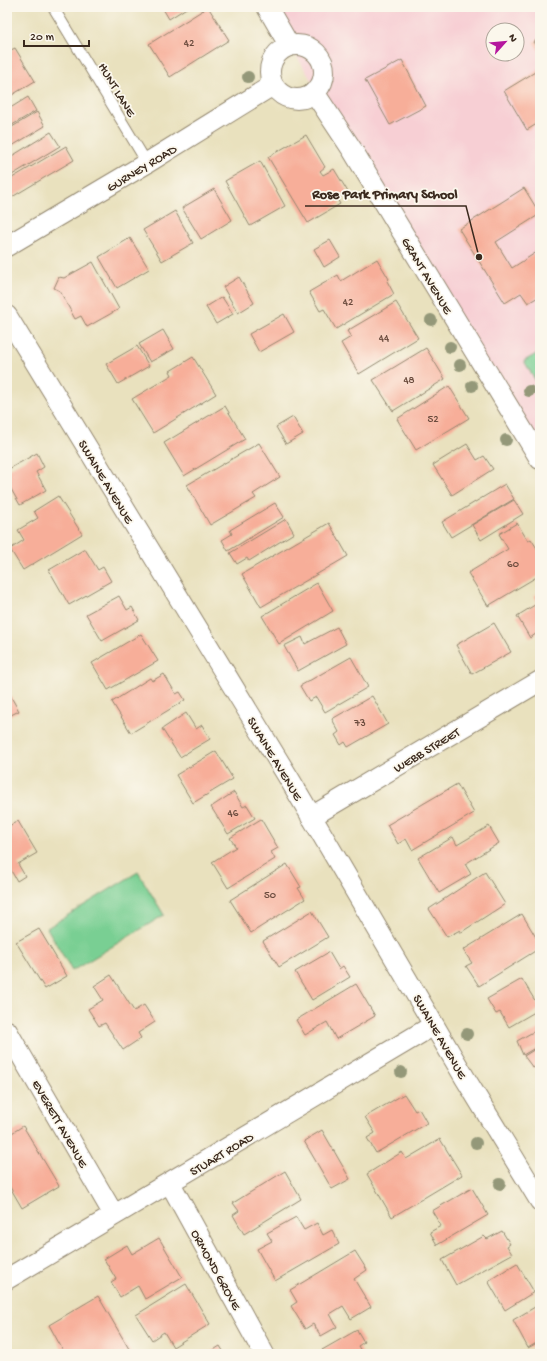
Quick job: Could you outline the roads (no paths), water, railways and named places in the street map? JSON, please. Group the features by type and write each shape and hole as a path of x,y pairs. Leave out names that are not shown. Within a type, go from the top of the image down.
{"street":[{"path":"266,7 289,45"},
{"path":"299,44 308,46 316,52 322,61 324,70 323,80 314,92 306,97 297,99 283,95 273,85 270,76 270,66 273,58 280,50 289,45 299,44"},
{"name":"GURNEY ROAD","path":"7,246 147,163 273,85"},
{"name":"GRANT AVENUE","path":"314,92 357,158 540,459"},
{"name":"SWAINE AVENUE","path":"7,316 311,817 540,1201"},
{"name":"WEBB STREET","path":"311,817 540,681"},
{"name":"STUART ROAD","path":"7,1279 434,1025"},
{"name":"EVERETT AVENUE","path":"7,1031 114,1216"},
{"name":"ORMOND GROVE","path":"170,1183 264,1354"}],"lane":[{"name":"HUNT LANE","path":"53,7 147,163"}],"place":[{"name":"Rose Park Primary School","path":"479,257"}]}
